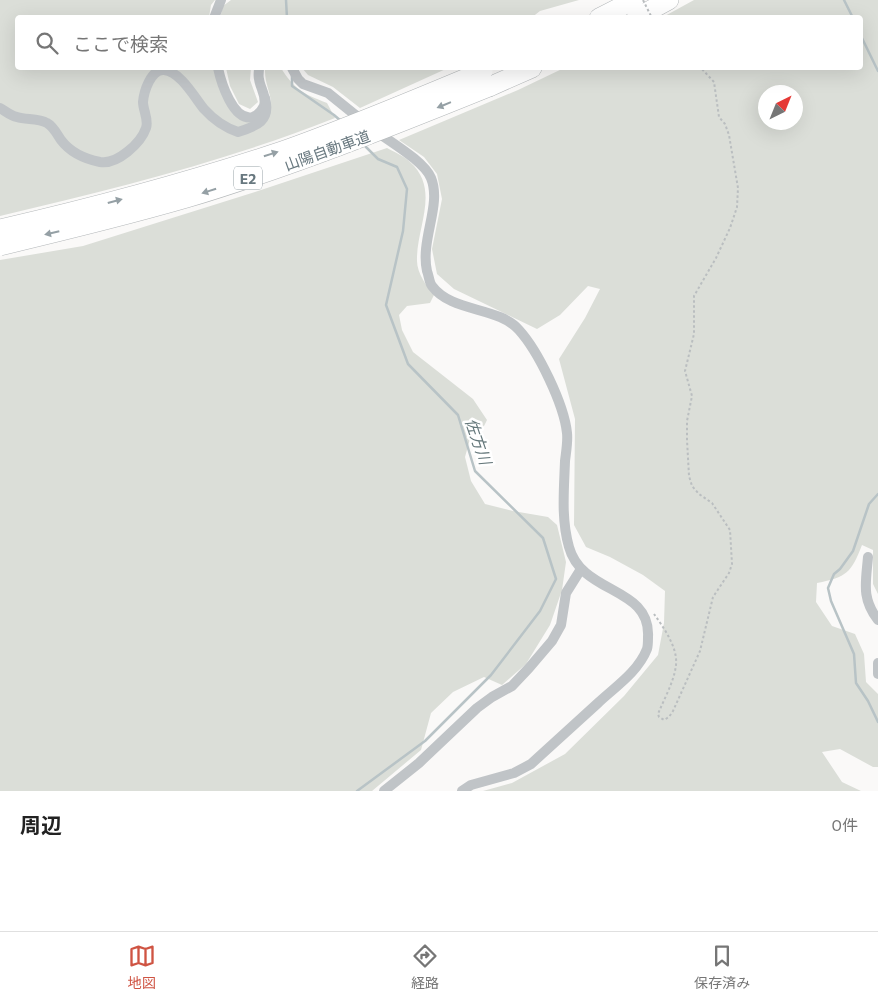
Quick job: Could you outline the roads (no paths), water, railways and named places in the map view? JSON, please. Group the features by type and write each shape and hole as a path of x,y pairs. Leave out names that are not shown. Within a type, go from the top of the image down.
{"highway":[{"path":"605,15 634,0"},
{"path":"642,15 669,0"},
{"name":"山陽自動車道","path":"0,229 81,210 186,181 282,150 488,75 519,70"},
{"name":"山陽自動車道","path":"0,246 84,226 197,194 300,160 397,124 488,75"}],"street":[{"path":"215,15 221,0"},
{"path":"0,108 15,117 46,122 71,150 103,163 119,159 142,135 147,122 143,103 145,90 153,75 159,70 172,72 206,110 227,129 238,132 257,124 265,117 267,110 259,79 259,70"},
{"path":"218,70 221,82 236,111 243,116 255,116 264,106 265,98"},
{"path":"293,70 303,84 328,93 392,144 418,161 431,177 435,197 428,230 425,260 430,284 440,295 463,306 509,321 519,330 538,358 559,401 567,433 563,505 569,547 581,569 592,579 639,607 646,620 648,629 647,648 634,670 531,764 514,773 471,785 462,791"},
{"path":"868,557 865,590 867,601 878,620"},
{"path":"384,791 419,763 477,708 512,686 529,668 552,641 561,625 566,593 581,569"},
{"path":"878,663 878,674"}],"waterway":[{"name":"佐方川","path":"286,0 287,15"},
{"path":"844,0 852,15"},
{"path":"863,40 878,71"},
{"name":"佐方川","path":"292,76 292,86 341,121"},
{"name":"佐方川","path":"357,791 425,741 491,675 540,611 556,579 543,538 475,471 458,415 408,364 386,305 403,231 407,189 397,167 378,159 364,145"},
{"path":"878,494 869,504 853,551 834,574 828,588 831,601 854,654 856,683 868,701 878,722"}]}
